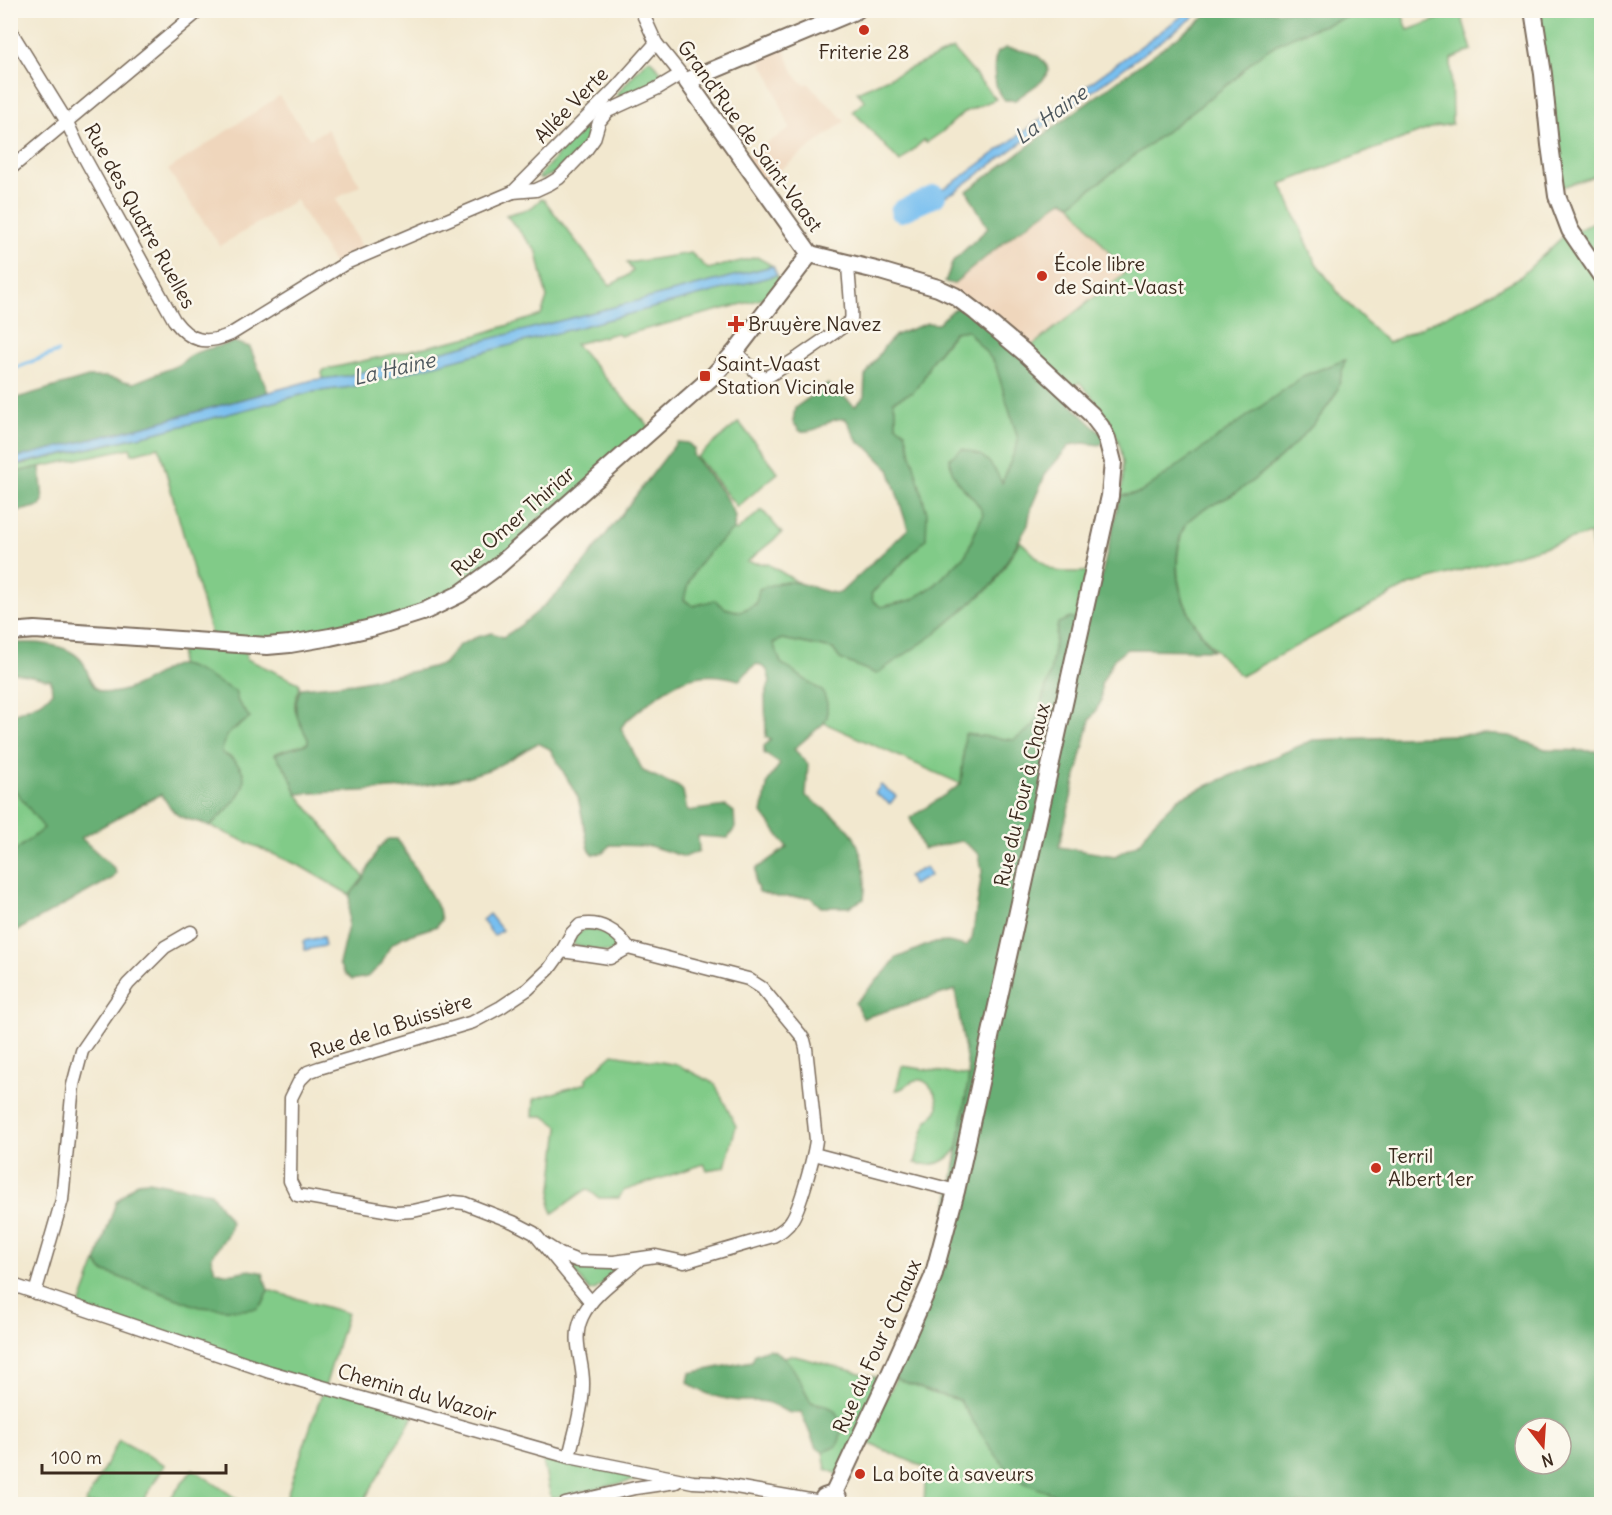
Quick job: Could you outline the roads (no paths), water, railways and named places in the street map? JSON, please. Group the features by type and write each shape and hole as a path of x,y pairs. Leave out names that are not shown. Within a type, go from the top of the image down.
{"street":[{"path":"10,169 200,10"},
{"name":"Grand'Rue de Saint-Vaast","path":"641,10 656,43 684,78 810,254"},
{"path":"684,78 857,10"},
{"path":"1533,10 1543,74 1552,165 1560,209 1570,230 1602,278"},
{"name":"Rue des Quatre Ruelles","path":"10,30 67,122 174,320 189,336 211,341 231,334 336,269 368,252"},
{"name":"Allée Verte","path":"513,192 616,88 656,43"},
{"name":"Allée Verte","path":"368,252 513,192 536,190 559,178 591,144 599,122 608,111 684,78"},
{"name":"Rue du Four à Chaux","path":"810,254 938,288 966,303 1024,352 1091,414 1107,439 1113,462 1110,496 956,1191 933,1277 833,1502"},
{"name":"Rue Omer Thiriar","path":"10,632 35,630 267,646 290,645 371,628 425,611 460,594 497,567 713,376 735,352 810,254"},
{"path":"735,352 764,379 851,321 853,315 849,298 848,263"},
{"name":"Rue de la Buissière","path":"543,1243 560,1254 578,1261 614,1262 656,1256 684,1262 781,1232 791,1222 814,1154 816,1140 806,1048 800,1034 755,982 628,948 615,931 586,924 574,929 549,969 528,989 483,1017 308,1072 295,1087 290,1106 290,1181 297,1195 396,1212 413,1211 454,1202 464,1203 513,1222 534,1233 591,1302"},
{"path":"35,1293 62,1200 73,1085 82,1051 128,984 165,947 191,932"},
{"path":"562,951 610,957 628,948"},
{"path":"814,1154 956,1191"},
{"path":"569,1457 583,1386 577,1337 581,1318 591,1302 640,1258"},
{"name":"Chemin du Wazoir","path":"10,1284 270,1372 569,1457 693,1482 713,1483 833,1502"},
{"path":"566,1504 652,1485 693,1482"}],"water":[{"path":"1189,11 1202,11 954,192 909,212 906,206 936,193 959,179"},
{"path":"773,266 777,275 351,387 312,392 155,433 11,466 11,459 149,425 313,380 347,376"},
{"path":"881,785 896,796 890,804 875,793"},
{"path":"926,867 930,876 912,885 908,876"},
{"path":"489,914 502,930 494,936 482,920"},
{"path":"323,937 325,946 305,950 303,941"}],"waterway":[{"name":"La Haine","path":"901,211 935,196"},
{"path":"10,370 57,352"}],"place":[{"name":"Friterie 28","path":"864,30"},
{"name":"École libre de Saint-Vaast","path":"1042,276"},
{"name":"Bruyère Navez","path":"736,324"},
{"name":"Saint-Vaast Station Vicinale","path":"705,376"},
{"name":"Terril Albert 1er","path":"1376,1168"},
{"name":"La boîte à saveurs","path":"860,1474"}]}
